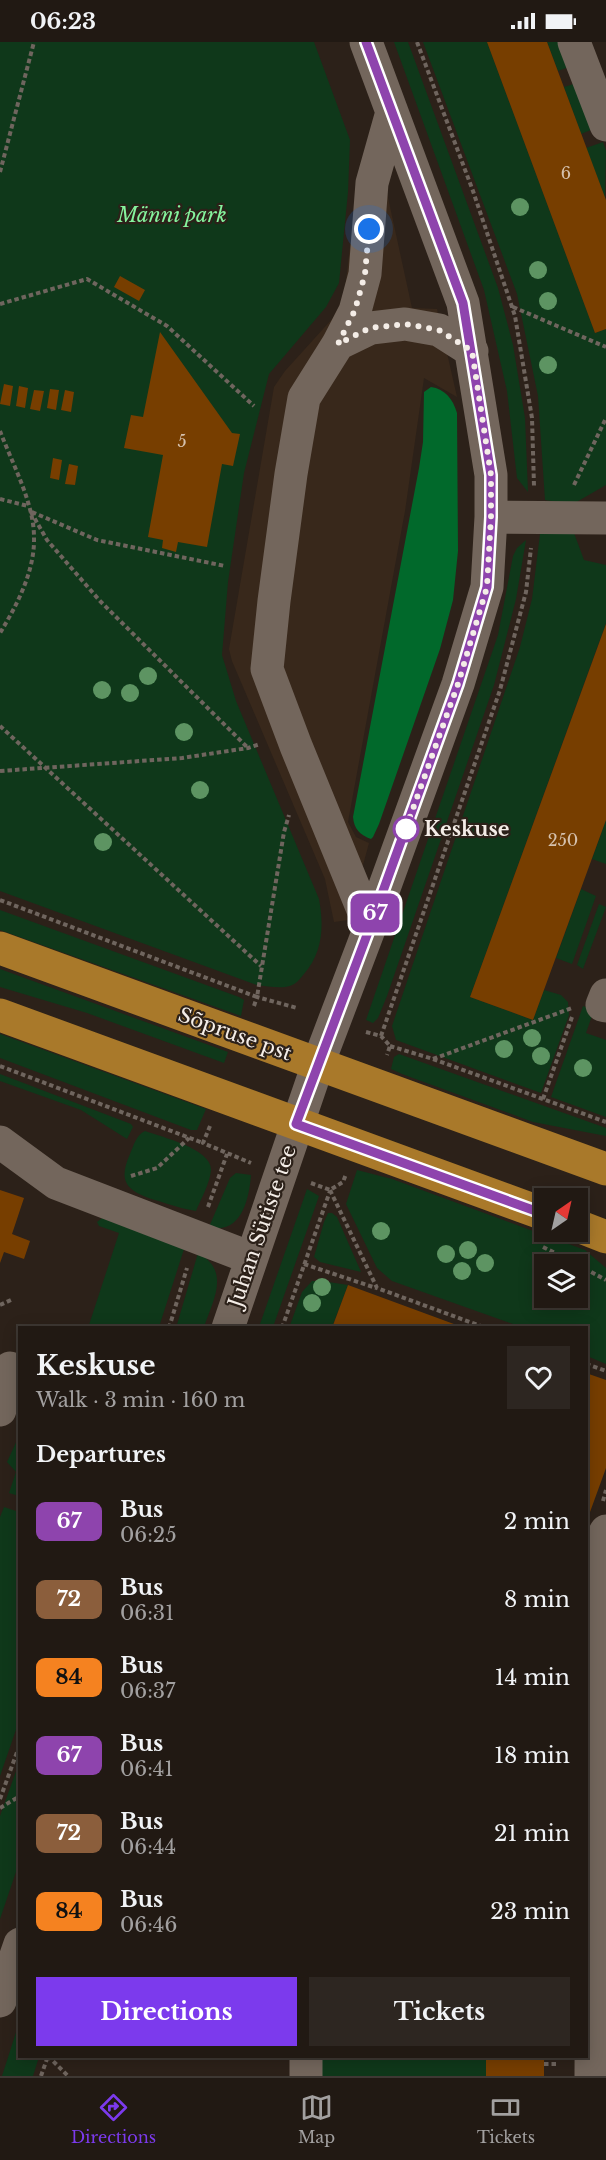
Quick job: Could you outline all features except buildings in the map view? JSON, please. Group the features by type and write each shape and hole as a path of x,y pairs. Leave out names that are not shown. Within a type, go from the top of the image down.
{"main road":[{"name":"Sõpruse pst","path":"0,948 606,1169"},
{"path":"0,1015 534,1210"},
{"path":"588,1230 606,1236"}],"street":[{"path":"318,1064 458,684 487,587 491,517 491,475 463,303 366,42"},
{"path":"574,42 606,125"},
{"path":"370,927 267,669 291,474 304,398 338,344 355,310 365,274 372,183 392,112"},
{"path":"338,344 370,328 405,324 439,330 472,351"},
{"path":"491,517 606,518"},
{"path":"606,995 602,1005 606,1006"},
{"name":"Juhan Sütiste tee","path":"229,1326 318,1064"},
{"path":"0,1142 56,1183 251,1258"},
{"path":"0,1410 10,1369"},
{"path":"591,2076 594,1548"},
{"path":"0,2001 18,1950"},
{"path":"306,2058 306,2076"}],"path":[{"path":"0,172 34,42"},
{"path":"0,304 87,279 167,326 254,406"},
{"path":"512,306 606,347"},
{"path":"556,518 606,418"},
{"path":"0,431 31,512 35,538 29,568 18,602 0,633"},
{"path":"0,499 29,506"},
{"path":"31,512 97,540 225,566"},
{"path":"31,512 47,540 100,601 248,748"},
{"path":"0,726 262,967"},
{"path":"0,771 182,758 248,748 260,744"},
{"path":"253,1008 257,997 290,808"},
{"path":"0,900 257,997 297,1008"},
{"path":"434,1059 576,1007 543,1099"},
{"path":"366,1032 381,1036 390,1046 434,1059 606,1122"},
{"path":"384,1065 390,1046"},
{"path":"0,1066 254,1164"},
{"path":"203,1143 211,1124"},
{"path":"129,1176 157,1168 189,1138"},
{"path":"283,1326 330,1190 343,1182 349,1167"},
{"path":"310,1183 330,1190 376,1288"},
{"path":"304,1264 480,1326"},
{"path":"588,1270 606,1280"},
{"path":"0,1305 11,1300"},
{"path":"588,1365 606,1371"},
{"path":"0,1799 18,1750"},
{"path":"0,1808 18,1797"},
{"path":"41,2076 47,2058"},
{"path":"50,2058 68,2076"}],"shaded area":[{"path":"357,189 387,193 412,308 437,309 457,397 424,378 405,511 348,822 356,837 369,843 348,920 334,922 325,879 232,661 229,649 274,387 285,371 333,318 344,297"}],"green space":[{"name":"Männi park","path":"0,42 314,42 350,140 348,192 339,283 326,307 269,374 244,473 228,582 222,655 236,701 319,899 321,929 315,957 298,981 290,986 257,985 0,891"},
{"path":"394,42 408,42 498,288 513,345 525,418 528,492 517,478 507,391 484,290"},
{"path":"423,42 487,42 595,333 606,329 606,485 573,504 545,500 538,396 517,294"},
{"path":"547,42 565,42 574,65 558,71"},
{"path":"580,82 598,127 581,134 564,87"},
{"path":"603,142 606,151 605,198 586,148"},
{"path":"431,387 448,396 457,413 458,551 453,600 440,649 379,824 371,839 358,831 353,817 419,468 423,442 424,392"},
{"path":"574,533 584,560 606,565 606,623 470,997 533,1020 544,990 561,995 568,1002 569,1015 541,1093 396,1040 392,1026 520,647 532,599 540,534"},
{"path":"526,540 516,599 494,685 387,996 378,1018 373,1023 366,1020 498,635 513,556 517,548"},
{"path":"606,820 606,864 592,859"},
{"path":"581,889 596,896 572,964 556,958"},
{"path":"599,904 606,907 583,969 577,965"},
{"path":"0,910 239,997 244,1000 241,1016 0,930"},
{"path":"0,969 228,1052 224,1063 87,1013 0,987"},
{"path":"583,1006 594,1010 586,1033 606,1040 606,1117 551,1097"},
{"path":"0,1034 206,1109 197,1130 191,1130 0,1058"},
{"path":"399,1054 606,1128 606,1136 533,1122 402,1074 391,1069 394,1057"},
{"path":"0,1074 131,1124 133,1127 127,1139 81,1110 0,1081"},
{"path":"145,1131 174,1140 195,1150 209,1163 211,1170 209,1180 196,1211 146,1197 127,1184 126,1164 139,1135"},
{"path":"357,1170 392,1179 534,1231 534,1242 563,1242 585,1250 606,1268 606,1364 588,1356 588,1326 518,1326 392,1281 377,1268 346,1204"},
{"path":"236,1173 251,1175 248,1195 241,1213 229,1226 209,1227 230,1178"},
{"path":"307,1189 319,1196 273,1326 259,1326"},
{"path":"328,1213 337,1217 361,1272 320,1262 314,1257"},
{"path":"102,1218 184,1249 159,1326 89,1326 119,1233 99,1226 97,1222"},
{"path":"198,1253 214,1268 217,1277 215,1296 204,1326 177,1326"},
{"path":"312,1281 348,1285 332,1326 290,1326 302,1292"},
{"path":"18,1438 18,1496 9,1493 16,1472 7,1462"},
{"path":"4,1507 18,1512 18,1724 0,1776 0,1517"},
{"path":"18,1766 18,1866 0,1919 0,1816"},
{"path":"18,2026 18,2058 39,2058 33,2076 2,2076"},
{"path":"320,2058 486,2058 486,2076 320,2076"}],"bus line":[{"name":"67","path":"366,42 463,303 491,475 487,587 458,684 296,1124 534,1210"}],"place":[{"name":"Keskuse","path":"406,829"}],"route":[{"path":"369,229 365,274 355,310 338,344 370,328 405,324 439,330 472,351 491,475 487,587 458,684 402,839 406,829"}]}
